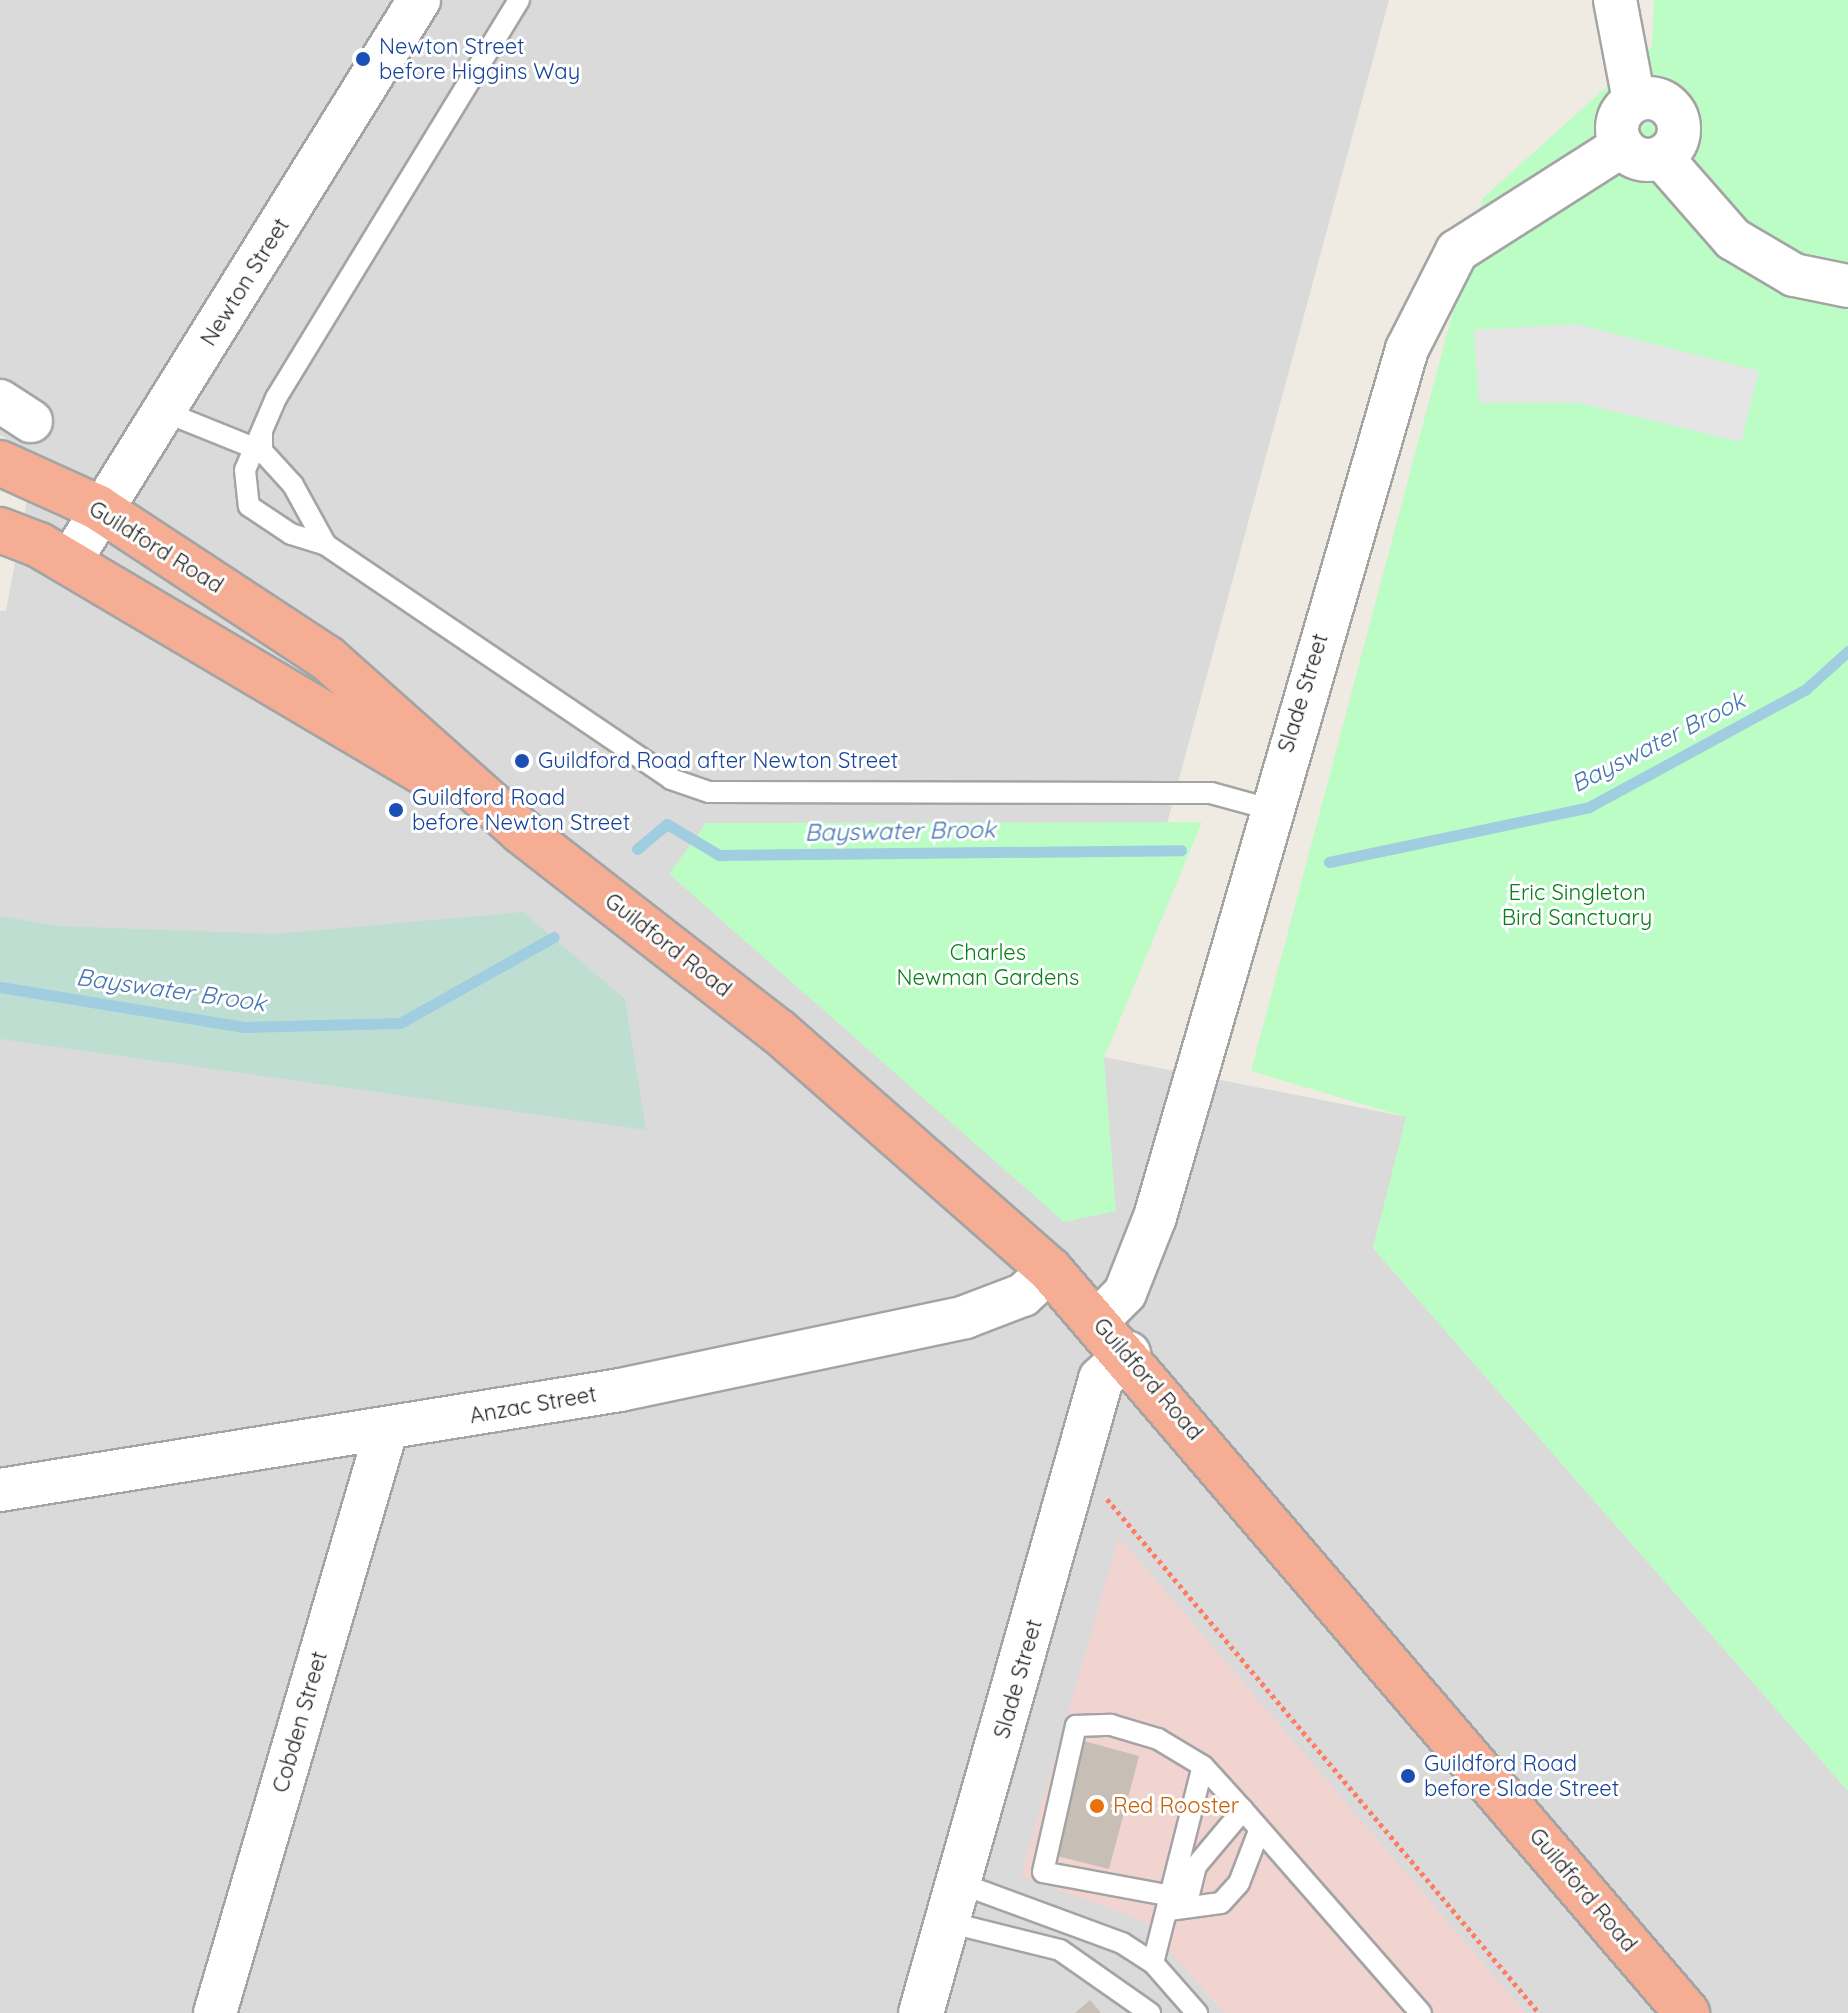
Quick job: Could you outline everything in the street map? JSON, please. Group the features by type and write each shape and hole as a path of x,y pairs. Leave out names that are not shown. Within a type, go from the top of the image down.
{"highway":[{"name":"Guildford Road","path":"0,463 97,507 327,658 522,832 778,1031 1050,1270 1128,1354 1669,2007"},
{"name":"Guildford Road","path":"0,530 69,563 522,832"}],"street":[{"name":"Newton Street","path":"69,563 97,507 165,412 419,0"},
{"path":"1615,0 1634,101"},
{"path":"1661,100 1680,122 1674,149 1662,158 1647,161 1622,146 1618,121 1634,101 1661,100"},
{"name":"Slade Street","path":"1098,1320 1125,1293 1155,1217 1269,809 1396,380 1457,251 1622,146"},
{"path":"1662,158 1733,239 1794,275 1848,286"},
{"name":"Anzac Street","path":"0,1490 386,1431 965,1317 1023,1295 1050,1270"},
{"name":"Slade Street","path":"921,2013 1101,1379 1128,1354"},
{"name":"Cobden Street","path":"215,2013 386,1431"}],"lane":[{"path":"519,0 259,442 242,489 249,506 291,534 326,545 671,779 709,792 1211,793 1269,809"},
{"path":"165,412 259,442 293,485 326,545"},
{"path":"1259,1831 1239,1883 1221,1903 1196,1911 1043,1872 1076,1726 1111,1725 1158,1739 1203,1766 1421,2013"},
{"path":"1153,1963 1203,1766"},
{"path":"1166,1904 1188,1899 1196,1866 1243,1810"},
{"path":"953,1902 1122,1943 1153,1963 1197,2013"},
{"path":"953,1902 1060,1950 1150,2013"}],"path":[{"path":"1079,1464 1539,2013"}],"shaded area":[{"path":"0,0 1389,0 1104,1057 1407,1117 1373,1248 1848,1791 1848,2013 0,2013 0,611 6,611 35,456 0,435"},
{"path":"1576,324 1759,371 1741,442 1579,403 1479,403 1474,330"},
{"path":"1119,1537 1526,2013 1224,2013 1144,1921 1021,1876"}],"green space":[{"name":"Eric Singleton Bird Sanctuary","path":"1654,0 1848,0 1848,1791 1373,1248 1406,1117 1251,1071 1483,198 1652,46"},
{"name":"Charles Newman Gardens","path":"1202,822 1104,1058 1116,1211 1064,1222 669,874 706,823"},
{"path":"523,912 625,999 646,1130 0,1039 0,916 59,926 273,934"}],"building":[{"name":"Red Rooster","path":"1084,1741 1139,1756 1109,1869 1057,1856"},
{"path":"1090,2000 1101,2013 1075,2013"}],"waterway":[{"name":"Bayswater Brook","path":"1329,862 1589,807 1806,689 1848,651"},
{"name":"Bayswater Brook","path":"637,849 667,824 719,855 1181,850"},
{"name":"Bayswater Brook","path":"0,987 243,1027 400,1023 554,937"}],"place":[{"name":"Newton Street before Higgins Way","path":"363,59"},
{"name":"Guildford Road after Newton Street","path":"522,761"},
{"name":"Guildford Road before Newton Street","path":"396,810"},
{"name":"Guildford Road before Slade Street","path":"1408,1776"},
{"name":"Red Rooster","path":"1097,1806"}]}
